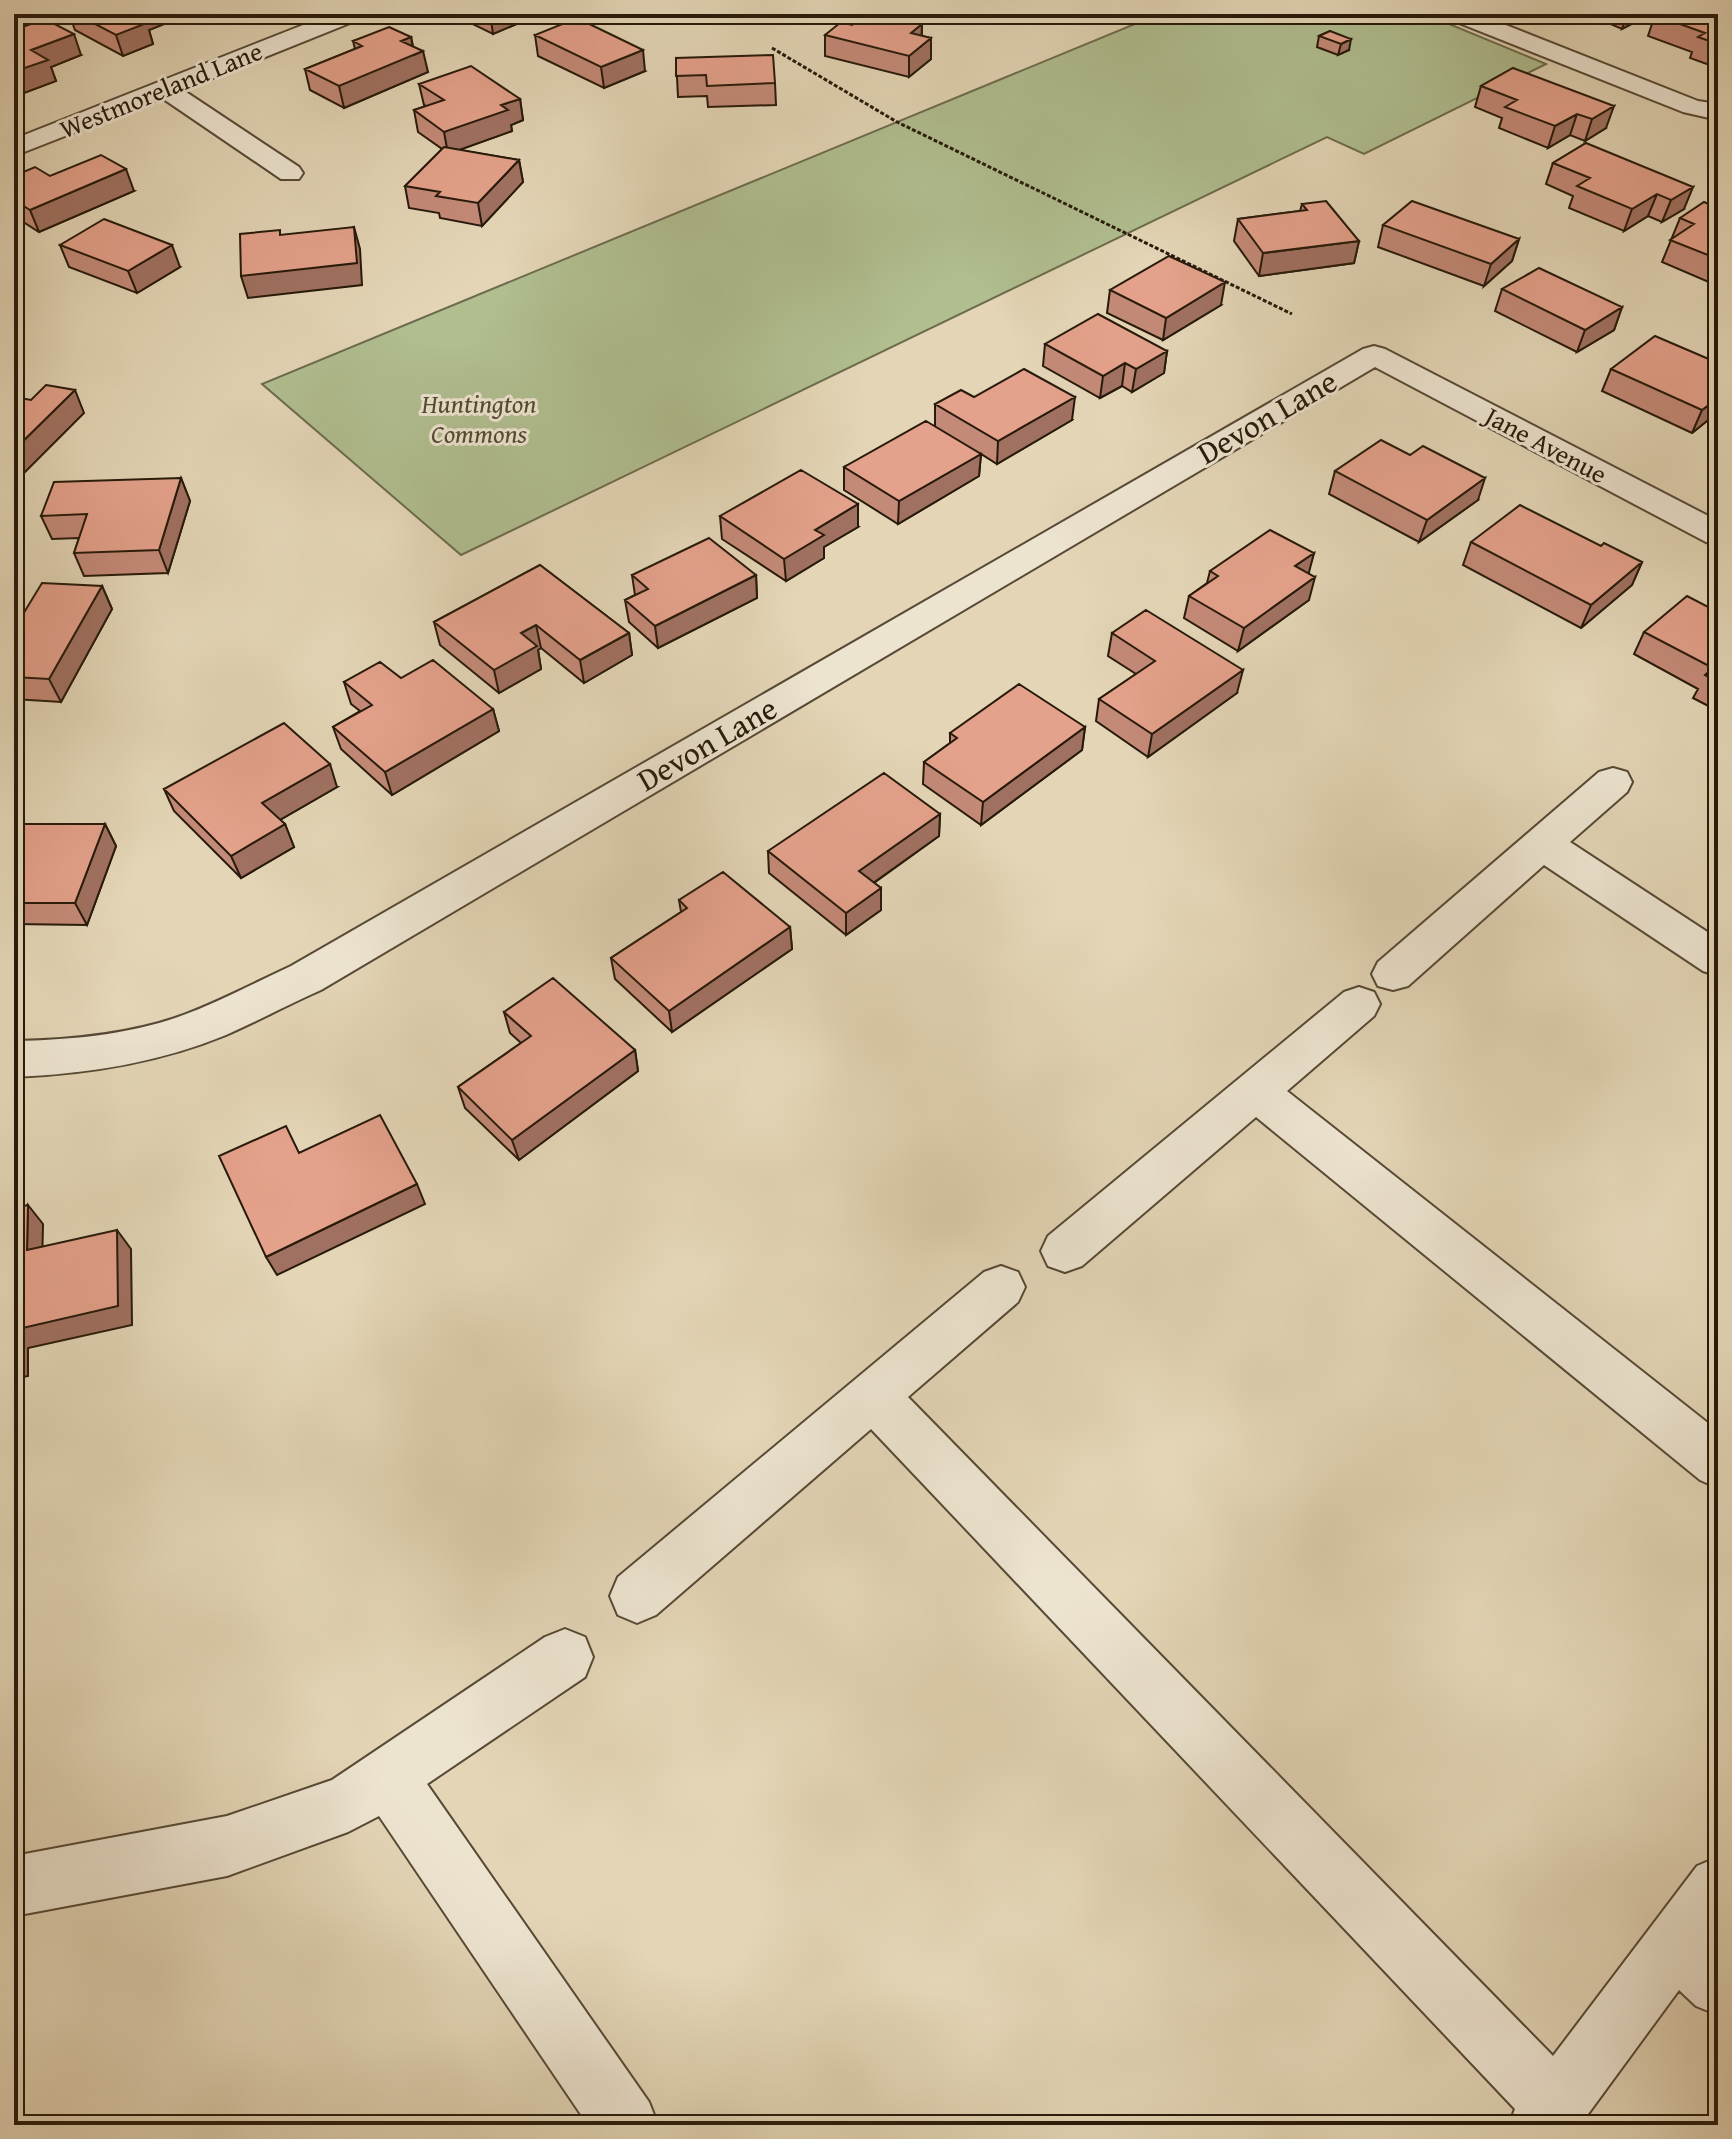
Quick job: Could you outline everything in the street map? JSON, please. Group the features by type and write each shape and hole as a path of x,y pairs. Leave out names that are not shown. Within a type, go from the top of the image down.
{"street":[{"name":"Westmoreland Lane","path":"14,148 352,14"},
{"path":"1457,14 1692,107 1718,123"},
{"path":"165,89 290,173"},
{"path":"1692,107 1718,112"},
{"name":"Jane Avenue","path":"1374,355 1718,535"},
{"name":"Devon Lane","path":"14,1059 110,1051 166,1037 213,1022 306,978 1374,355"},
{"path":"1393,974 1613,782"},
{"path":"1543,844 1718,960"},
{"path":"1065,1251 1359,1004"},
{"path":"1255,1091 1718,1463"},
{"path":"637,1596 1001,1287"},
{"path":"873,1396 1548,2115 1696,1964 1718,1887"},
{"path":"14,1886 227,1846 348,1803 565,1657"},
{"path":"387,1777 626,2125"}],"path":[{"path":"772,48 897,122 1292,314"}],"green space":[{"name":"Huntington Commons","path":"1159,14 1425,14 1546,64 1364,154 1327,137 461,555 262,384"}],"building":[{"path":"76,14 128,14 147,23 116,35"},
{"path":"866,14 922,24 911,33 931,38 909,56 825,35 841,22 852,25"},
{"path":"1718,14 1718,44 1698,37 1705,33 1655,15"},
{"path":"577,18 643,50 601,67 535,35"},
{"path":"45,19 74,34 31,50 48,60 14,70 14,30"},
{"path":"389,27 411,37 401,41 423,51 339,86 305,69 362,46 353,41"},
{"path":"1330,31 1351,39 1341,44 1319,36"},
{"path":"773,55 775,83 707,86 706,75 676,76 676,58"},
{"path":"471,66 520,99 501,105 508,110 444,132 414,110 444,100 419,84"},
{"path":"1513,68 1614,106 1592,119 1577,114 1555,126 1505,107 1517,100 1481,86"},
{"path":"1586,143 1693,187 1671,200 1657,194 1632,209 1577,186 1590,178 1553,163"},
{"path":"444,147 519,160 478,203 436,196 440,192 405,186"},
{"path":"101,155 126,169 30,210 14,200 14,176 35,167 50,176"},
{"path":"1326,201 1359,241 1263,253 1238,219 1307,210 1302,204"},
{"path":"1412,201 1519,239 1491,264 1383,225"},
{"path":"1704,202 1718,208 1718,259 1670,240 1694,224 1680,218"},
{"path":"104,219 172,245 128,271 60,245"},
{"path":"354,227 357,263 241,276 240,234 280,230 280,235"},
{"path":"1169,256 1225,282 1166,318 1110,290"},
{"path":"1539,268 1622,307 1585,330 1502,289"},
{"path":"1098,314 1167,351 1136,369 1125,363 1103,376 1045,344"},
{"path":"1655,336 1718,363 1718,398 1702,410 1611,369"},
{"path":"1024,369 1075,397 998,441 935,404 961,390 974,397"},
{"path":"46,385 75,390 14,450 14,397 31,400"},
{"path":"926,421 981,454 899,501 844,467"},
{"path":"1381,440 1410,455 1423,446 1485,478 1427,520 1335,471"},
{"path":"801,470 858,504 815,530 824,535 784,559 720,516"},
{"path":"181,478 159,550 74,553 87,514 41,516 54,482"},
{"path":"1520,505 1601,546 1604,543 1642,562 1591,605 1471,542"},
{"path":"1270,530 1314,553 1295,566 1315,577 1244,628 1189,596 1218,576 1210,571"},
{"path":"709,538 756,575 655,626 625,600 648,589 632,575"},
{"path":"540,565 629,633 580,660 536,625 521,633 537,646 494,670 434,622"},
{"path":"42,583 102,586 49,679 14,677 14,629"},
{"path":"1687,596 1718,612 1718,682 1705,675 1713,668 1644,632"},
{"path":"1146,610 1243,670 1152,734 1099,699 1155,661 1112,633"},
{"path":"433,660 493,709 385,772 333,727 372,705 344,682 380,662 401,678"},
{"path":"1019,684 1085,727 983,802 924,762 957,738 950,733"},
{"path":"284,723 330,764 262,803 285,824 231,856 164,789"},
{"path":"884,773 940,814 859,871 881,888 846,913 768,851"},
{"path":"14,824 105,824 75,903 14,903"},
{"path":"723,872 790,927 669,1011 611,958 687,908 679,900"},
{"path":"553,978 635,1050 512,1140 458,1087 531,1036 504,1012"},
{"path":"380,1115 417,1184 266,1257 219,1156 286,1126 299,1153"},
{"path":"28,1205 27,1250 117,1230 118,1306 14,1330 14,1208"}]}
